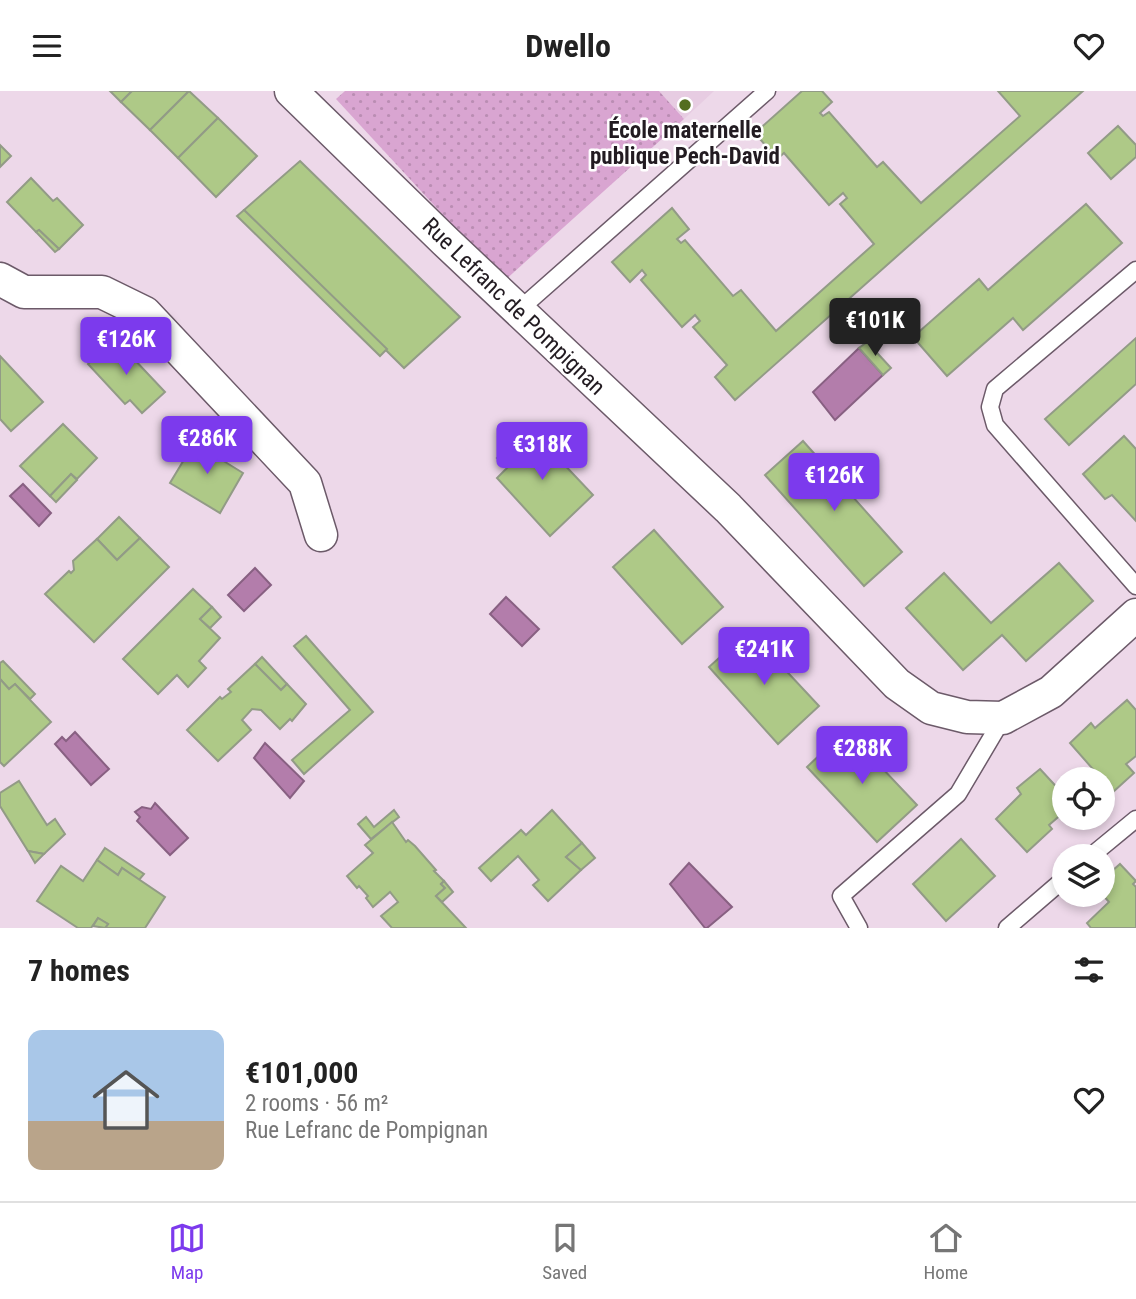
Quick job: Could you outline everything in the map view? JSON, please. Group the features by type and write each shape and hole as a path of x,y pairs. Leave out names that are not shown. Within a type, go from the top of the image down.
{"street":[{"name":"Rue Lefranc de Pompignan","path":"291,91 727,508 897,684 931,708 967,717 1003,718"},
{"path":"0,279 24,292 102,292 145,313 305,483 321,535"},
{"path":"1003,718 1051,692 1136,615"}],"lane":[{"path":"519,310 767,91"},
{"path":"1136,270 995,389 990,407 995,425 1136,586"},
{"path":"859,928 841,896 958,795 1003,718"},
{"path":"1106,844 1136,819"},
{"path":"1007,928 1052,889"}],"shaded area":[{"path":"345,91 659,91 684,119 504,281 336,99"},
{"name":"École maternelle publique Pech-David","path":"659,91 714,91 684,119"},
{"path":"859,348 883,375 835,420 813,392"},
{"path":"23,484 51,513 39,526 10,496"},
{"path":"255,568 271,585 244,611 228,595"},
{"path":"506,597 539,629 522,646 490,614"},
{"path":"75,732 109,769 91,785 55,744 62,737 66,741"},
{"path":"265,743 304,781 290,798 254,758"},
{"path":"155,803 188,838 170,855 137,821 140,817 135,812 142,807 151,809"},
{"path":"689,863 732,907 707,928 670,884"}],"building":[{"path":"110,91 132,91 121,102"},
{"path":"132,91 189,91 150,130 121,102"},
{"path":"189,91 218,118 178,158 150,130"},
{"path":"802,91 822,91 832,102 820,113 823,116 829,112 877,167 883,162 921,203 1020,116 998,91 1083,91 735,400 715,377 727,365 693,327 700,321 695,315 682,327 641,280 646,275 642,270 630,282 612,262 672,208 689,229 677,239 681,243 685,240 733,296 741,290 776,331 874,244 840,204 847,198 843,193 829,205 784,153 777,159 755,133"},
{"path":"218,118 257,156 216,197 178,158"},
{"path":"1118,126 1136,145 1136,157 1111,179 1088,153"},
{"path":"0,145 11,156 0,167"},
{"path":"300,161 460,317 404,368 244,210"},
{"path":"31,178 53,201 57,198 83,225 59,249 39,230 36,232 7,202"},
{"path":"1086,204 1122,243 1023,330 1013,318 947,376 913,337 979,279 988,290"},
{"path":"244,210 387,349 380,356 237,216"},
{"path":"39,230 59,249 55,252 36,232"},
{"path":"1136,338 1136,384 1069,445 1045,419"},
{"path":"115,339 165,392 142,413 130,400 125,404 88,364"},
{"path":"867,342 891,368 883,375 859,348"},
{"path":"0,356 43,402 11,431 0,419"},
{"path":"63,424 97,458 77,479 71,474 50,496 20,466"},
{"path":"529,429 593,495 550,536 497,478 507,468 497,458"},
{"path":"199,435 214,445 209,452 243,473 220,513 170,483"},
{"path":"1124,436 1136,449 1136,521 1112,495 1105,499 1083,474"},
{"path":"803,441 902,552 864,586 765,475"},
{"path":"71,474 77,480 56,502 50,496"},
{"path":"119,517 140,538 117,560 97,539"},
{"path":"654,530 723,607 682,644 613,567"},
{"path":"140,538 169,567 94,642 45,594 69,571 71,573 74,570 73,561 97,539 117,560"},
{"path":"1059,563 1093,601 1026,661 1002,635 963,670 906,608 944,573 991,623"},
{"path":"193,589 212,607 200,619 220,638 199,661 206,668 188,687 177,675 158,694 123,659"},
{"path":"212,607 221,617 210,628 200,619"},
{"path":"749,631 819,706 778,744 709,667"},
{"path":"306,636 373,712 304,774 292,760 350,710 294,646"},
{"path":"262,657 287,684 281,690 255,664"},
{"path":"3,661 35,694 30,699 15,684 9,689 0,679 0,663"},
{"path":"255,664 281,690 287,684 306,704 292,721 290,719 280,729 261,710 252,709 242,720 251,730 218,761 187,730 220,697 222,699 231,692 228,689"},
{"path":"0,679 9,689 15,684 51,722 4,766 0,762"},
{"path":"1127,700 1136,710 1136,756 1126,764 1134,773 1115,790 1115,767 1091,767 1070,743 1091,723 1095,728"},
{"path":"846,730 917,805 877,842 807,767"},
{"path":"1040,769 1052,782 1052,822 1049,825 1052,829 1027,852 996,819 1021,794 1017,788"},
{"path":"19,781 47,825 55,819 65,834 44,854 28,851 0,806 0,793"},
{"path":"394,810 399,817 371,839 358,824 366,817 374,827"},
{"path":"552,810 582,843 566,857 581,870 548,901 533,885 539,880 518,856 491,881 479,868 521,830 526,835"},
{"path":"392,822 406,842 408,840 415,846 444,881 441,884 445,888 436,896 466,928 392,928 381,916 398,902 390,892 373,907 366,898 368,896 347,876 373,853 365,845"},
{"path":"961,839 995,876 946,921 913,884"},
{"path":"582,843 595,858 581,870 566,857"},
{"path":"105,848 144,874 139,880 122,868 118,875 97,860"},
{"path":"28,851 44,854 35,863"},
{"path":"97,860 118,875 122,868 165,897 145,928 105,928 108,924 98,918 91,928 78,928 37,901 61,866 83,881"},
{"path":"1120,864 1136,881 1133,884 1136,887 1136,928 1091,928 1087,923 1104,907 1115,907 1115,868"},
{"path":"444,881 453,892 442,902 436,896 445,888 441,884"},
{"path":"98,918 108,924 105,928 93,926"}],"place":[{"name":"École maternelle publique Pech-David","path":"685,105"}]}
